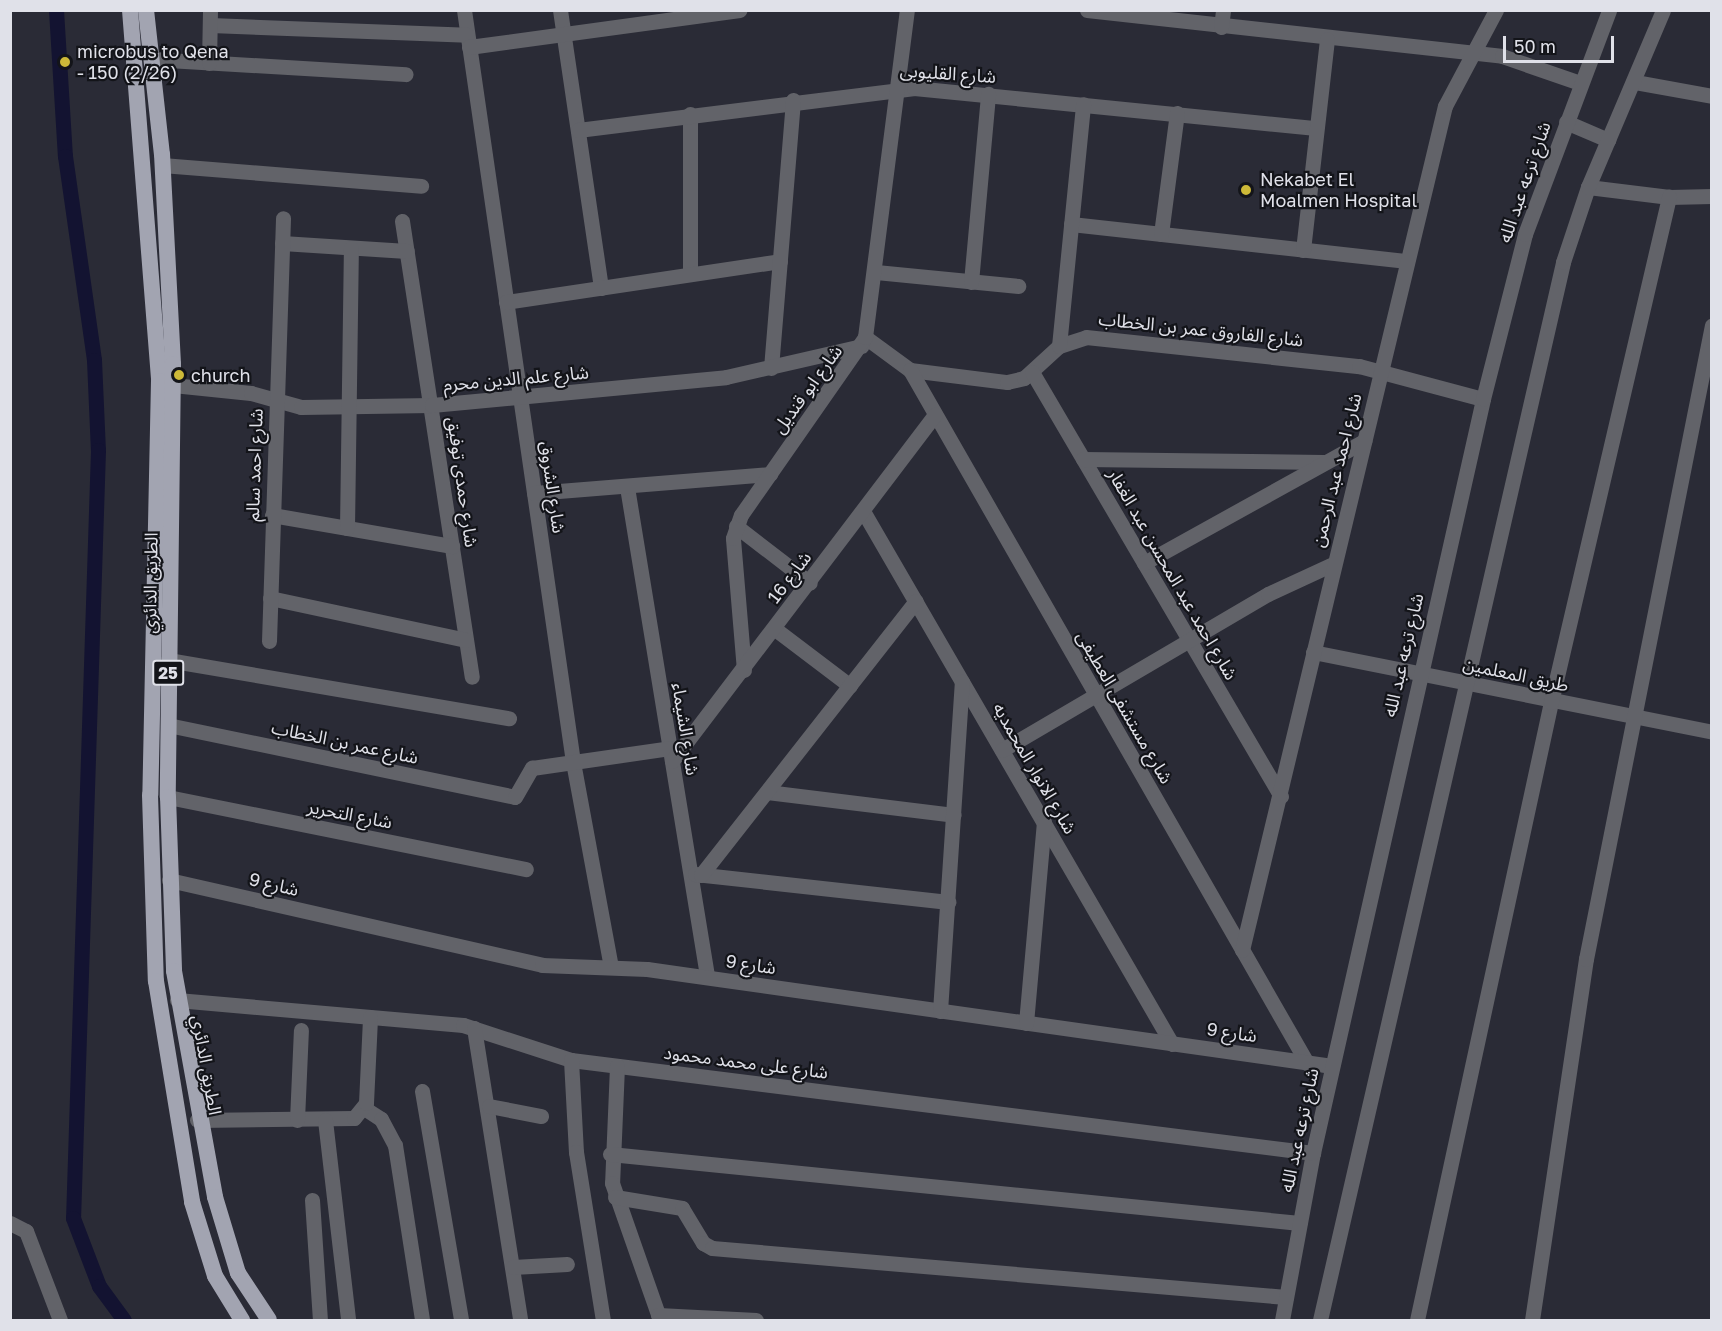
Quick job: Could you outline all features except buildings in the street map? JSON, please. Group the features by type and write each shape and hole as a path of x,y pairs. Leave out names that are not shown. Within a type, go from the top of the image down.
{"highway":[{"name":"الطريق الدائري","path":"130,10 141,176 159,381 150,795 156,981 192,1202 215,1276 242,1320"},
{"name":"الطريق الدائري","path":"146,10 162,170 173,385 168,797 169,880 177,1000 197,1120 238,1273 269,1320"},
{"path":"138,132 159,132"},
{"path":"141,176 162,170"}],"street":[{"name":"شارع الشروق","path":"464,10 573,762 611,967"},
{"path":"560,10 601,288"},
{"path":"209,63 210,18 468,41 562,34 739,10"},
{"name":"شارع ابو قنديل","path":"744,670 731,557 736,526 863,342 876,272 907,10"},
{"path":"1087,10 1517,59 1581,83"},
{"path":"1221,27 1223,10"},
{"name":"شارع احمد عبد الرحمن","path":"1242,950 1281,796 1405,261 1445,106 1497,10"},
{"name":"شارع ترعه عبد الله","path":"1281,1320 1332,1066 1418,674 1483,399 1525,234 1609,10"},
{"path":"1320,1320 1563,262 1588,187 1635,82 1663,10"},
{"path":"1303,250 1327,39"},
{"path":"151,59 406,74"},
{"path":"1635,82 1712,96"},
{"name":"شارع القليوبى","path":"578,130 898,88 988,94 1316,128"},
{"path":"971,282 988,94"},
{"path":"771,368 793,100"},
{"path":"1059,346 1083,104"},
{"path":"1161,234 1177,113"},
{"path":"690,114 690,274"},
{"path":"1566,122 1608,140"},
{"path":"162,170 421,186"},
{"path":"1588,187 1669,197 1712,196"},
{"path":"1417,1320 1551,702 1669,197"},
{"name":"شارع احمد سالم","path":"269,641 283,218"},
{"name":"شارع حمدى توفيق","path":"402,221 472,677"},
{"path":"1071,224 1405,261"},
{"path":"282,243 407,252"},
{"path":"348,528 346,408 351,248"},
{"path":"506,302 780,261"},
{"path":"876,272 1018,286"},
{"path":"1532,1320 1586,959 1632,718 1704,402 1712,325"},
{"name":"شارع الفاروق عمر بن الخطاب","path":"863,342 910,370 1007,382 1032,372 1059,346 1086,337 1381,370 1483,399"},
{"name":"شارع علم الدين محرم","path":"173,385 346,408 432,405 726,377 771,368 863,342"},
{"name":"شارع مستشفى العطيفى","path":"910,370 1307,1063"},
{"name":"شارع احمد عبد المحسن عبد الغفار","path":"1032,372 1281,796"},
{"name":"شارع 16","path":"671,754 744,670 935,414"},
{"path":"1144,563 1364,441"},
{"path":"1083,459 1323,462"},
{"path":"534,493 770,474"},
{"name":"شارع الشيماء","path":"627,487 671,754 697,875 707,977"},
{"name":"شارع الانوار المحمديه","path":"864,511 1172,1044"},
{"path":"272,515 452,546"},
{"path":"736,526 810,583"},
{"path":"1002,750 1189,640 1333,564"},
{"path":"270,598 466,640"},
{"path":"697,875 767,792 916,601"},
{"path":"775,629 850,686"},
{"name":"طريق المعلمين","path":"1313,652 1551,702 1712,732"},
{"path":"168,660 509,718"},
{"path":"940,1011 962,682"},
{"name":"شارع عمر بن الخطاب","path":"168,725 515,797 521,795 528,770 573,762"},
{"path":"573,762 671,754"},
{"path":"767,792 954,814"},
{"name":"شارع التحرير","path":"168,797 526,869"},
{"path":"1026,1023 1044,822"},
{"path":"697,875 948,902"},
{"name":"شارع 9","path":"169,880 542,965 611,967 707,977 1332,1066"},
{"name":"شارع على محمد محمود","path":"177,1000 474,1028 571,1060 1313,1153"},
{"path":"197,1120 354,1118 364,1108 370,1017"},
{"path":"474,1028 489,1106 520,1320"},
{"path":"297,1120 301,1030"},
{"path":"571,1060 576,1152 603,1320"},
{"path":"617,1066 610,1154 615,1197 659,1318 756,1320"},
{"path":"422,1091 461,1320"},
{"path":"489,1106 541,1116"},
{"path":"364,1108 381,1119 395,1144 422,1320"},
{"path":"325,1120 348,1320"},
{"path":"610,1154 1300,1223"},
{"path":"615,1197 682,1208 703,1243 712,1248 1286,1297"},
{"path":"312,1200 320,1320"},
{"path":"10,1223 26,1231 60,1320"},
{"path":"513,1267 567,1264"}],"waterway":[{"path":"56,10 65,156 94,360 98,450 73,1218 99,1286 124,1320"}],"place":[{"name":"microbus to Qena - 150 (2/26)","path":"65,62"},
{"name":"Nekabet El Moalmen Hospital","path":"1246,190"},
{"name":"church","path":"179,375"}]}
